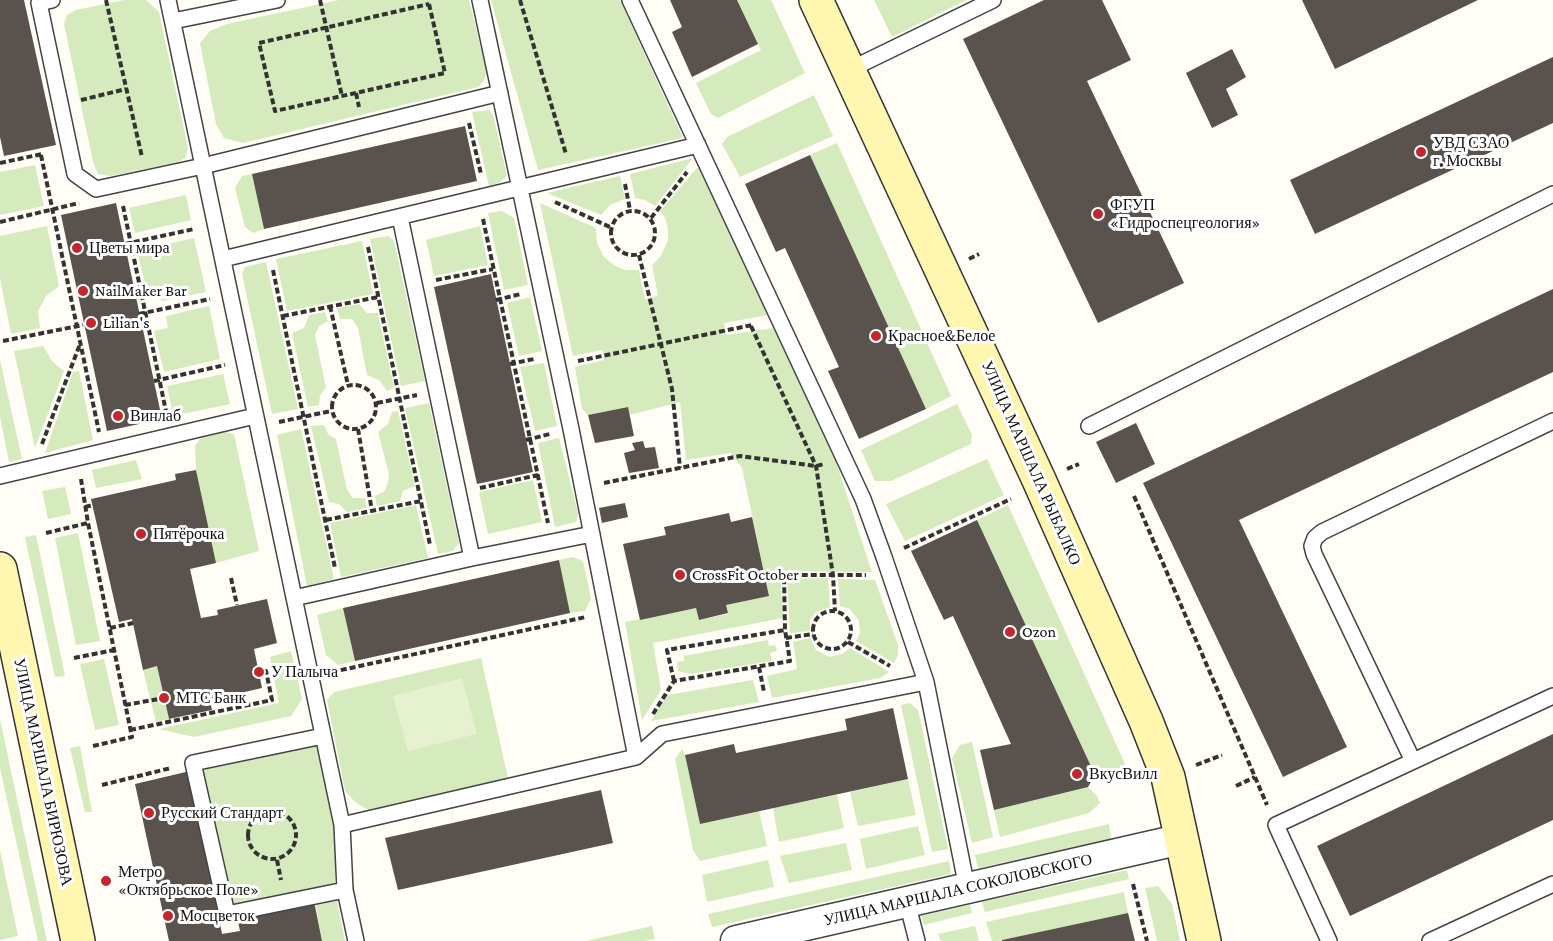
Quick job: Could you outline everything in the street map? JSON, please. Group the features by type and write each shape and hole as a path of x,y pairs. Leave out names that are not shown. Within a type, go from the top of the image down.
{"street":[{"name":"УЛИЦА МАРШАЛА РЫБАЛКО","path":"816,0 1036,472 1146,721 1168,777 1205,940"},
{"name":"УЛИЦА МАРШАЛА БИРЮЗОВА","path":"0,569 78,941"},
{"name":"УЛИЦА МАРШАЛА СОКОЛОВСКОГО","path":"736,941 1182,839"}],"lane":[{"path":"52,0 39,3 69,149 75,174 96,189 204,166 500,93"},
{"path":"168,0 342,825 345,890 356,941"},
{"path":"173,21 277,0"},
{"path":"480,0 583,487 634,751"},
{"path":"630,0 863,499 884,557 922,683 967,888"},
{"path":"849,70 993,0"},
{"path":"223,259 572,175 700,149"},
{"path":"1089,426 1553,194"},
{"path":"400,217 472,558"},
{"path":"0,476 172,435 256,421"},
{"path":"1413,761 1314,554 1312,546 1315,538 1322,532 1553,422"},
{"path":"294,598 592,534"},
{"path":"342,825 634,751 662,734 922,683"},
{"path":"1329,941 1276,825 1553,696"},
{"path":"323,736 193,763 226,914 345,890"},
{"path":"1430,941 1553,884"},
{"path":"907,902 917,941"}],"path":[{"path":"106,0 147,178"},
{"path":"320,0 342,96"},
{"path":"520,0 572,175"},
{"path":"429,4 445,73 342,96 275,111 259,43 429,4"},
{"path":"60,105 127,89"},
{"path":"464,102 493,269 552,542"},
{"path":"0,163 69,149"},
{"path":"651,218 700,149"},
{"path":"521,187 610,227"},
{"path":"123,206 172,435"},
{"path":"630,210 642,212 651,218 656,232 652,246 639,255 623,254 612,243 610,227 618,215 630,210"},
{"path":"125,244 198,228 195,219"},
{"path":"363,226 435,567"},
{"path":"268,248 340,588"},
{"path":"639,255 672,389 680,468"},
{"path":"415,285 493,269"},
{"path":"283,316 378,297"},
{"path":"140,314 213,298"},
{"path":"330,306 348,384"},
{"path":"604,356 780,320"},
{"path":"3,341 83,325"},
{"path":"751,326 816,466 833,575 835,611"},
{"path":"32,470 80,344"},
{"path":"154,381 228,365"},
{"path":"348,384 366,387 377,403 373,420 358,429 341,426 331,411 334,395 348,384"},
{"path":"377,403 437,391"},
{"path":"256,421 304,417 331,411"},
{"path":"358,429 372,511"},
{"path":"583,487 740,456 816,466 844,459"},
{"path":"458,493 538,475"},
{"path":"1134,496 1276,825"},
{"path":"884,557 1011,498"},
{"path":"326,520 421,501"},
{"path":"85,507 93,505"},
{"path":"46,533 88,523"},
{"path":"674,681 790,661 785,630 784,574 890,576"},
{"path":"231,578 237,605"},
{"path":"835,611 847,617 852,629 848,642 836,649 822,646 813,634 815,622 823,613 835,611"},
{"path":"311,677 592,615"},
{"path":"110,628 133,623"},
{"path":"634,751 674,681 667,650 785,630"},
{"path":"786,638 813,634"},
{"path":"848,642 922,683"},
{"path":"74,658 114,650"},
{"path":"130,730 272,700 267,671 259,672"},
{"path":"125,705 164,698"},
{"path":"102,785 193,763"},
{"path":"1236,786 1255,777"},
{"path":"267,810 286,814 297,830 293,849 277,860 258,856 247,840 251,821 267,810"},
{"path":"1133,884 1147,941"}],"green space":[{"path":"124,0 146,0 159,12 188,148 185,158 178,162 110,176 98,174 93,162 64,24 67,15 76,10"},
{"path":"339,0 469,0 487,73 483,82 478,87 243,143 224,138 216,124 200,43 210,31 227,24"},
{"path":"491,0 620,0 683,138 538,170"},
{"path":"737,0 771,0 805,73 718,118 711,114 696,83 761,50"},
{"path":"874,0 966,0 892,37"},
{"path":"814,95 833,136 740,177 722,144 727,137"},
{"path":"490,110 494,118 507,176 500,182 489,186 472,112"},
{"path":"837,143 951,396 926,409 810,155"},
{"path":"693,158 655,206 645,200 635,198 630,174"},
{"path":"35,165 44,206 0,215 0,172"},
{"path":"697,168 702,168 768,315 724,323 726,335 774,328 835,459 872,572 780,571 783,618 653,643 661,690 642,720 625,622 696,608 699,620 728,614 726,605 769,595 742,468 731,453 686,460 680,402 629,415 627,407 588,415 582,409 575,367 604,360 604,355 602,350 573,356 540,203 596,228 597,243 604,257 615,266 626,270 639,270 645,299 658,296 652,265 661,256 668,240 665,218 660,211"},
{"path":"252,174 264,229 253,233 245,227 235,188 242,176"},
{"path":"620,176 625,199 610,205 601,215 547,193"},
{"path":"186,195 191,220 135,233 129,208"},
{"path":"502,211 514,218 528,285 504,290 488,213"},
{"path":"47,226 59,286 46,296 38,311 40,328 11,334 0,278 0,236"},
{"path":"480,226 488,265 434,276 426,240"},
{"path":"388,236 394,241 425,381 401,386 370,239"},
{"path":"194,238 206,292 162,301 159,289 147,292 137,251"},
{"path":"362,241 373,294 287,311 276,259"},
{"path":"266,262 298,409 272,414 242,274 245,267"},
{"path":"530,297 542,351 519,356 507,303"},
{"path":"359,304 367,313 378,313 394,388 387,391 379,380 367,375 358,328 352,319 340,319 337,308"},
{"path":"209,306 220,359 164,372 154,331 168,328 166,316"},
{"path":"325,312 328,321 319,326 315,335 326,388 320,395 319,405 308,407 292,333 304,328 309,315"},
{"path":"43,346 52,361 64,371 35,448 14,351"},
{"path":"0,360 22,459 9,462 0,417"},
{"path":"544,363 557,426 535,431 520,367"},
{"path":"79,371 93,440 45,453 73,372"},
{"path":"223,374 230,404 173,416 167,386"},
{"path":"429,403 459,543 453,551 438,554 405,408"},
{"path":"957,404 972,435 971,444 891,481 875,481 861,450"},
{"path":"398,411 415,486 403,491 400,501 377,506 375,496 385,491 389,474 378,432 388,424 392,412"},
{"path":"324,425 328,434 336,439 347,490 353,498 365,498 366,508 347,512 339,504 329,502 311,426"},
{"path":"301,429 334,579 307,586 277,435"},
{"path":"225,432 234,434 259,551 216,563 196,470 195,446 200,439"},
{"path":"559,438 578,513 576,522 555,527 538,443"},
{"path":"987,459 1004,495 905,541 886,504"},
{"path":"136,460 142,479 96,488 92,470"},
{"path":"533,480 542,522 488,534 479,492"},
{"path":"65,487 71,514 48,519 42,491"},
{"path":"416,505 428,558 341,577 330,523"},
{"path":"1008,505 1125,764 1124,771 1115,778 1108,780 1095,775 977,520"},
{"path":"78,533 100,641 76,645 55,538"},
{"path":"36,535 65,676 55,677 25,537"},
{"path":"572,557 583,561 591,599 585,611 570,613 559,560"},
{"path":"828,578 830,607 816,612 810,620 810,631 790,633 787,579"},
{"path":"838,579 875,580 898,645 898,655 894,663 856,641 860,633 859,621 850,609 840,606"},
{"path":"343,608 355,661 338,665 326,655 317,615"},
{"path":"810,638 816,650 829,657 842,654 850,648 889,672 880,678 772,698 767,676 797,669 793,642"},
{"path":"768,640 769,646 775,645 777,651 770,653 772,661 690,674 678,671 677,662 684,661 684,656"},
{"path":"291,651 302,699 291,716 194,737 159,729 279,703 270,657"},
{"path":"481,658 508,778 368,810 355,802 345,791 327,700 334,692"},
{"path":"104,659 119,725 95,730 80,664"},
{"path":"157,666 169,719 156,722 143,670"},
{"path":"462,678 477,734 408,751 393,696"},
{"path":"753,680 759,702 651,721 668,695"},
{"path":"910,703 918,710 948,849 932,852 901,705"},
{"path":"0,719 47,941 38,941 0,768"},
{"path":"972,742 993,837 972,843 952,758 960,745"},
{"path":"80,746 92,812 85,812 70,748"},
{"path":"316,746 335,826 335,886 239,907 229,900 202,770"},
{"path":"682,749 700,824 759,811 767,846 700,861 693,850 675,759"},
{"path":"908,779 916,815 858,826 850,792"},
{"path":"1088,787 1100,803 1089,813 1000,837 994,810"},
{"path":"837,795 844,828 779,842 773,808"},
{"path":"1109,824 1111,839 978,868 975,855"},
{"path":"918,826 925,855 866,869 860,839"},
{"path":"846,843 852,870 789,883 780,856"},
{"path":"0,850 18,936 0,940"},
{"path":"768,860 774,887 707,902 702,875"},
{"path":"949,861 951,874 712,927 708,914"},
{"path":"1127,870 1129,879 985,912 982,902"},
{"path":"1158,886 1172,904 1180,941 1157,941 1145,888"},
{"path":"1124,892 1128,913 998,941 992,941 986,922"},
{"path":"337,901 345,941 322,941 316,905"},
{"path":"970,905 972,913 924,925 921,916"},
{"path":"652,926 655,939 586,941"},
{"path":"975,926 979,941 941,941 938,934"}],"building":[{"path":"0,0 24,0 56,145 4,156 0,137"},
{"path":"670,0 737,0 758,44 692,77 672,32 682,27"},
{"name":"ФГУП «Гидроспецгеология»","path":"1044,0 1102,0 1131,60 1087,81 1184,283 1098,323 963,39"},
{"path":"1302,0 1478,0 1335,69"},
{"path":"1232,49 1246,77 1226,89 1238,115 1212,128 1186,73"},
{"name":"УВД СЗАО г. Москвы","path":"1553,57 1553,123 1315,234 1290,180"},
{"path":"465,126 477,181 264,229 252,174"},
{"path":"810,155 926,409 859,439 828,371 839,367 785,248 776,252 745,184"},
{"path":"116,203 162,419 107,431 61,215"},
{"path":"491,274 533,472 477,484 434,287"},
{"path":"1553,289 1553,372 1239,520 1347,747 1283,777 1143,483"},
{"path":"628,407 634,436 595,443 588,415"},
{"path":"1136,423 1155,464 1116,483 1096,442"},
{"path":"643,441 645,448 655,447 659,468 629,473 624,453 635,450 632,443"},
{"path":"196,470 216,563 190,569 201,618 218,615 217,610 267,599 277,643 254,649 262,688 210,700 212,710 169,719 157,666 143,670 132,619 119,622 91,499 176,480 175,474"},
{"path":"625,503 628,517 602,523 599,508"},
{"path":"729,513 731,522 752,517 769,596 726,605 728,613 699,620 696,608 640,620 623,544 666,535 664,527"},
{"path":"977,520 1095,775 1088,787 994,810 980,750 1011,744 953,616 944,620 911,551"},
{"path":"559,560 570,613 355,661 343,608"},
{"path":"893,708 908,779 700,824 685,755 734,744 736,753 847,730 845,719"},
{"path":"1553,734 1553,820 1350,916 1317,846"},
{"path":"190,771 222,934 240,931 237,917 314,901 322,941 169,941 135,784"},
{"path":"601,790 613,843 398,890 385,838"},
{"path":"1128,913 1135,941 1002,941 1002,940"}],"place":[{"name":"УВД СЗАО г. Москвы","path":"1421,152"},
{"name":"ФГУП «Гидроспецгеология»","path":"1098,214"},
{"name":"Цветы мира","path":"77,248"},
{"name":"NailMaker Bar","path":"83,291"},
{"name":"Lilian's","path":"91,323"},
{"name":"Красное&Белое","path":"876,336"},
{"name":"Винлаб","path":"118,416"},
{"name":"Пятёрочка","path":"141,534"},
{"name":"CrossFit October","path":"680,575"},
{"name":"Ozon","path":"1010,632"},
{"name":"У Палыча","path":"259,672"},
{"name":"МТС Банк","path":"164,698"},
{"name":"ВкусВилл","path":"1077,774"},
{"name":"Русский Стандарт","path":"149,813"},
{"name":"Метро «Октябрьское Поле»","path":"106,881"},
{"name":"Мосцветок","path":"168,916"}]}
